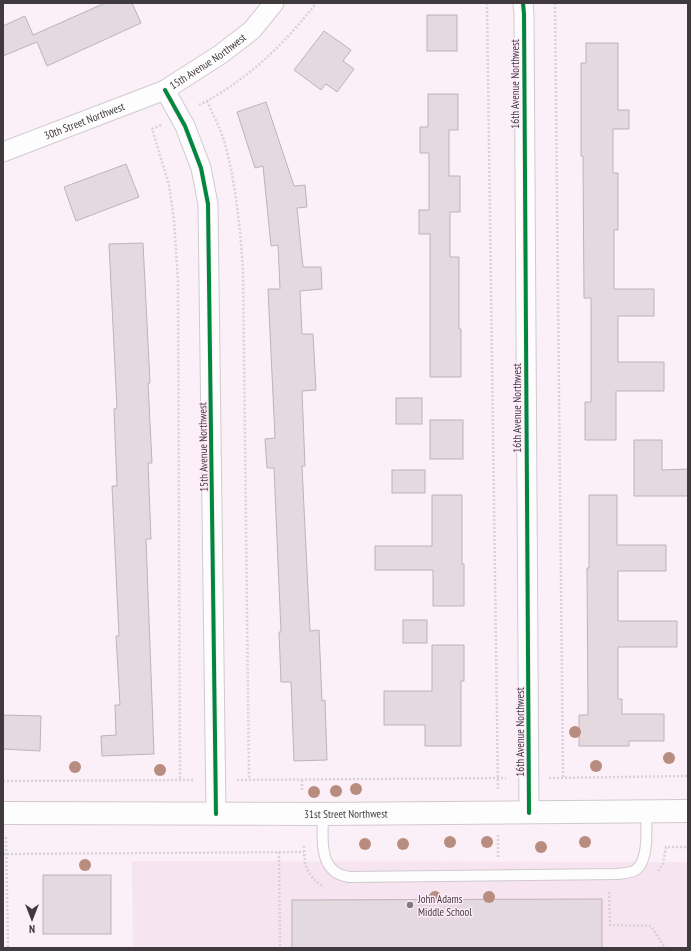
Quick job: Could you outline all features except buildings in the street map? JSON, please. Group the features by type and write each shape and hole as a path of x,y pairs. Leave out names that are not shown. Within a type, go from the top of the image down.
{"street":[{"name":"15th Avenue Northwest","path":"216,814 208,204 201,168 185,126 165,90 221,54 252,30 274,3"},
{"name":"16th Avenue Northwest","path":"523,3 529,813"},
{"name":"30th Street Northwest","path":"3,152 165,90"},
{"name":"31st Street Northwest","path":"3,813 323,814 688,811"}],"lane":[{"path":"323,814 323,842 326,862 335,872 349,877 618,874 634,871 642,862 646,847 646,812"}],"path":[{"path":"316,3 285,40 264,61 240,81 207,101 224,142 234,180 240,222 243,269 249,780 497,778 487,3"},
{"path":"555,3 563,777 688,776"},
{"path":"3,781 180,780 178,281 174,220 169,185 152,129"},
{"path":"666,847 688,847"},
{"path":"279,852 280,948"},
{"path":"8,948 5,854 304,852"},
{"path":"609,892 610,925 651,926 664,948"}],"shaded area":[{"name":"John Adams Middle School","path":"132,861 688,862 688,948 133,948"}],"cycle path":[{"path":"523,3 529,813"},
{"path":"165,90 185,126 201,168 208,204 216,814"}],"place":[{"name":"John Adams Middle School","path":"410,905"}]}
